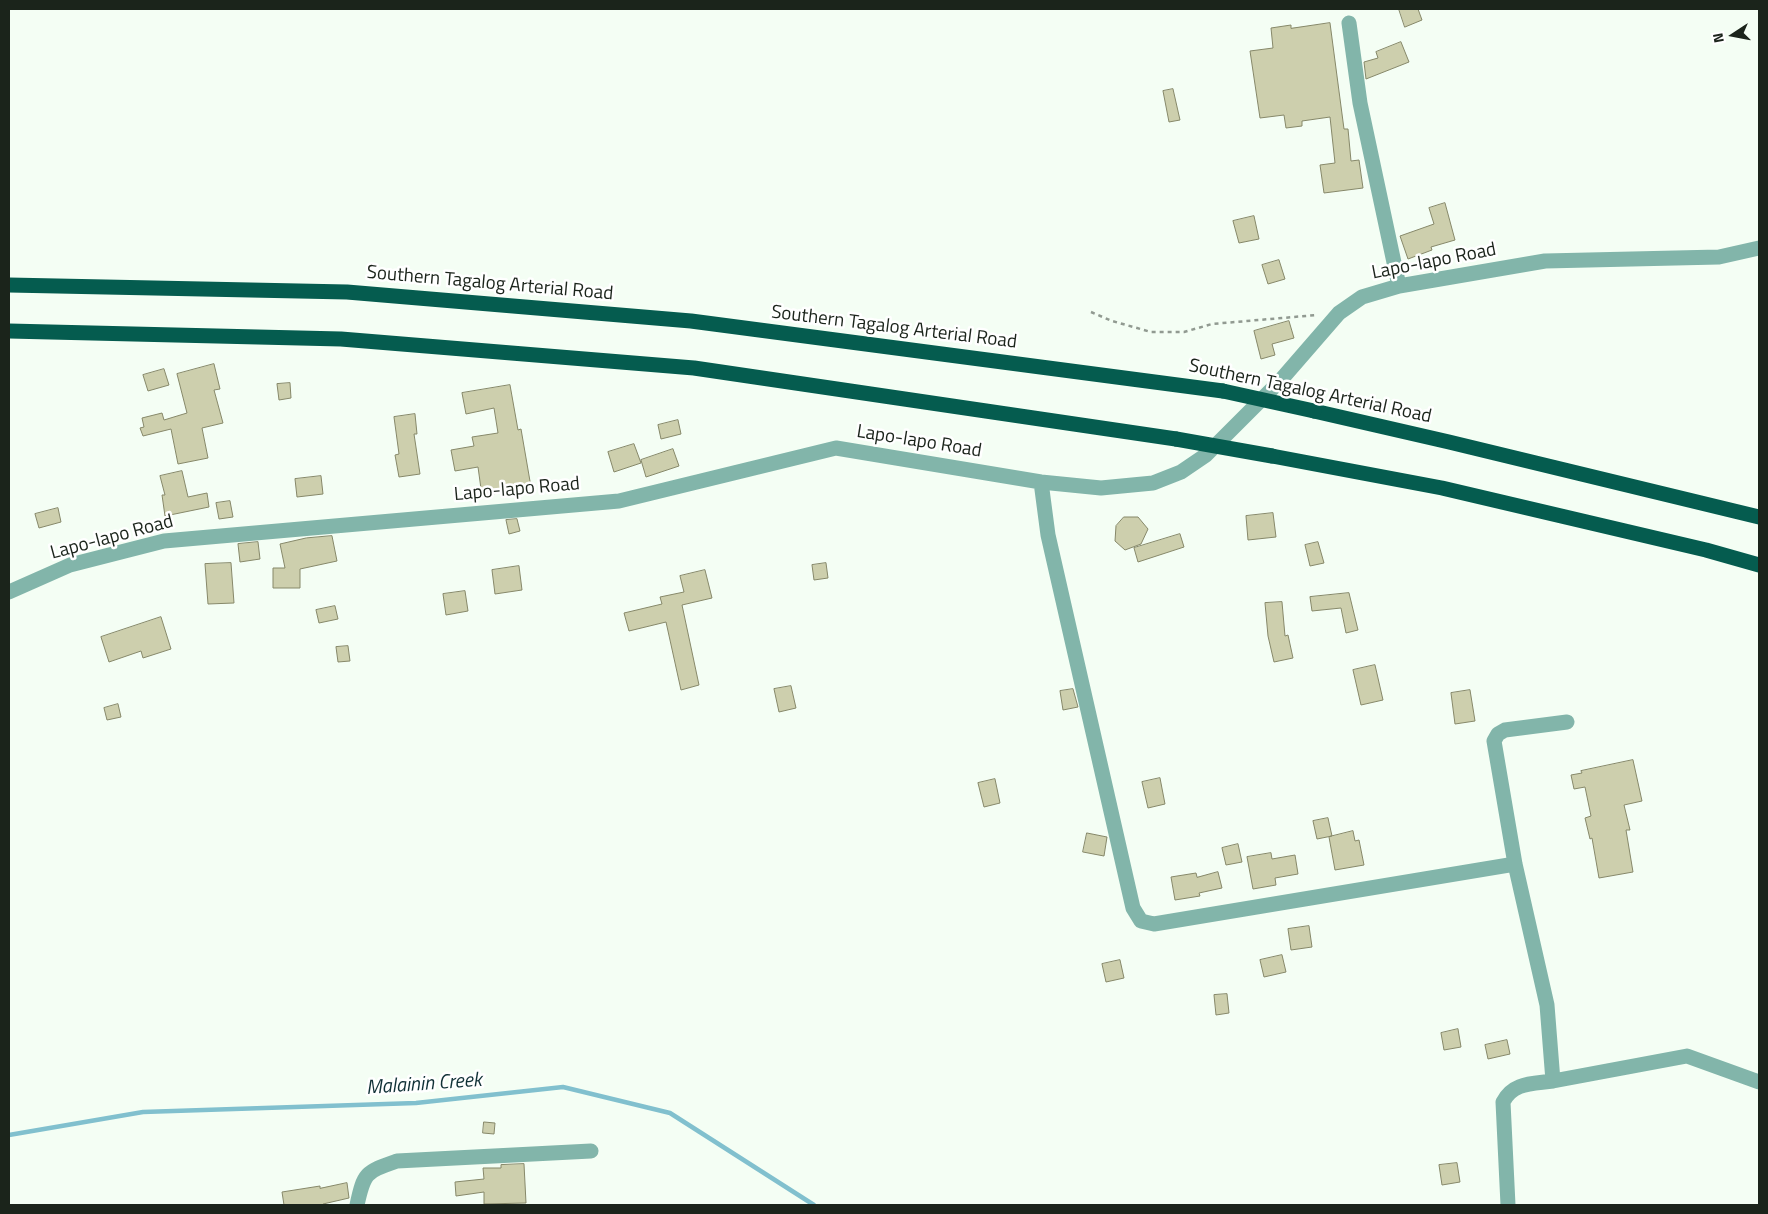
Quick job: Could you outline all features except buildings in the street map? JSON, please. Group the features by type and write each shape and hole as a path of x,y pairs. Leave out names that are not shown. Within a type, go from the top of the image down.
{"highway":[{"name":"Southern Tagalog Arterial Road","path":"9,284 348,292 681,320 1223,391 1449,442 1759,518"},
{"path":"9,331 341,339 694,368 1176,439 1272,456 1442,488 1706,550 1759,565"}],"street":[{"path":"1349,22 1360,103 1399,286"},
{"name":"Lapo-lapo Road","path":"9,592 70,566 164,541 619,501 836,448 1041,482 1101,488 1153,483 1182,472 1206,455 1280,381 1339,313 1362,297 1399,286 1545,261 1719,257 1759,248"},
{"path":"1041,482 1050,544 1134,908 1141,921 1154,924 1515,864"},
{"path":"1553,1081 1547,1005 1515,864 1494,741 1498,734 1505,730 1567,722"},
{"path":"1508,1205 1503,1102 1507,1094 1515,1087 1687,1056 1759,1082"},
{"path":"357,1205 361,1182 373,1170 397,1162 591,1151"}],"path":[{"path":"1091,312 1112,321 1151,332 1184,332 1212,324 1339,313"}],"waterway":[{"name":"Malainin Creek","path":"9,1135 143,1112 416,1103 563,1087 670,1113 814,1205"}]}
